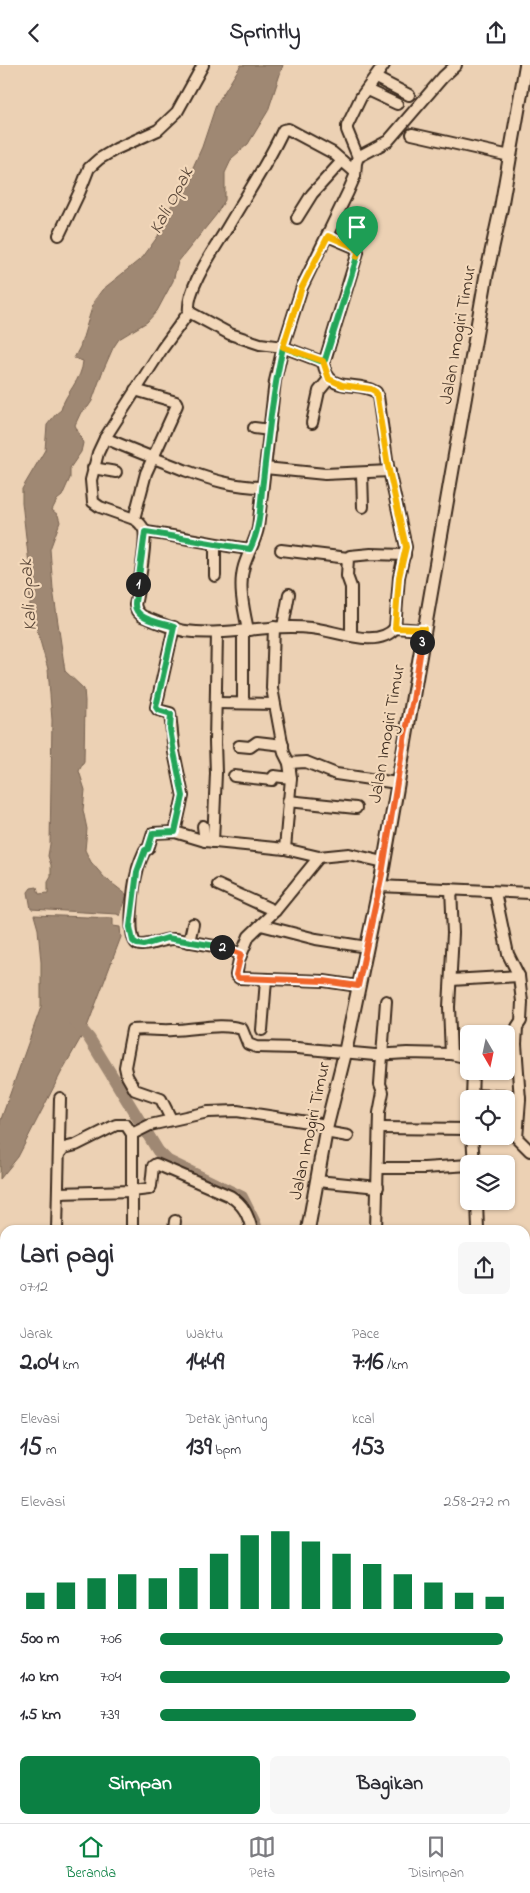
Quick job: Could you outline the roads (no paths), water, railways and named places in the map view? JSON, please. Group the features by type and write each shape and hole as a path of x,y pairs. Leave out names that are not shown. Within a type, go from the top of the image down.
{"main road":[{"name":"Jalan Imogiri Timur","path":"309,1225 326,1129 345,1053 384,862 486,277 526,65"}],"street":[{"path":"59,235 89,168 99,159 116,149 158,130 177,113 203,65"},
{"path":"243,703 246,630 243,569 250,549 256,539 258,528 275,381 283,347 302,287 328,236 355,172 358,157 347,128 361,97 384,65"},
{"path":"358,157 388,141 443,77 456,65"},
{"path":"376,78 409,95"},
{"path":"367,89 397,104"},
{"path":"323,361 329,379 342,385 371,389 376,392 406,547 399,577 395,628 382,637 371,638 313,628 278,627 217,633 184,631 142,616 137,611 135,605 145,532 141,524 134,519 100,507 93,502 91,490 93,468 104,438 189,312 190,300 199,276 270,157 283,130 288,129 333,153 355,172"},
{"path":"412,134 510,156"},
{"path":"297,218 312,194 343,162"},
{"path":"323,361 326,357 358,252 354,247 328,236"},
{"path":"189,312 230,334 260,344 283,347 323,361"},
{"path":"312,423 319,391 329,379"},
{"path":"134,519 141,489 152,459 177,405 176,402 135,390"},
{"path":"254,428 270,430"},
{"path":"104,438 152,459 192,473 235,486 262,487"},
{"path":"93,468 116,472"},
{"path":"265,468 325,474 390,471"},
{"path":"362,473 363,507"},
{"path":"145,532 215,545 250,549"},
{"path":"215,545 215,576"},
{"path":"281,550 348,558 350,556 371,554 405,555"},
{"path":"348,558 347,576 351,587 351,636"},
{"path":"285,849 291,778 274,704 271,674 278,627 289,594"},
{"path":"174,627 156,707 158,710 170,713 172,716 172,736 183,796 175,832"},
{"path":"395,628 424,629"},
{"path":"209,842 216,773 217,633"},
{"path":"216,703 274,704"},
{"path":"239,745 250,747 258,743 283,745"},
{"path":"289,763 306,762 336,774 397,783"},
{"path":"234,776 272,780 276,776 291,778"},
{"path":"288,801 356,808"},
{"path":"203,826 209,842"},
{"path":"241,954 226,948 167,938 150,944 137,944 133,941 130,927 137,872 145,850 148,849 151,838 156,832 175,832 209,842 285,849 319,857 349,855 384,862"},
{"path":"319,857 275,911 249,936 241,954 237,977 266,980 324,981 358,986"},
{"path":"218,885 275,911"},
{"path":"379,886 530,893"},
{"path":"450,889 453,933 449,1007 451,1054"},
{"path":"495,892 508,955 520,976 522,1017 516,1027 520,1097 517,1138 530,1151"},
{"path":"189,942 193,924"},
{"path":"261,925 316,939 367,947"},
{"path":"451,980 520,976"},
{"path":"262,1030 266,980"},
{"path":"376,1225 379,1113 383,1092 380,1084 386,1001"},
{"path":"172,1119 161,1099 135,1090 127,1076 125,1067 132,1030 238,1028 242,1029 248,1044 252,1046 345,1053 451,1054 460,1056"},
{"path":"515,1097 520,1097"},
{"path":"57,1225 60,1098"},
{"path":"134,1133 150,1125 172,1119 208,1112 236,1111 326,1129 348,1136"},
{"path":"59,1154 64,1148 76,1145 116,1125 126,1125 134,1133 132,1225"},
{"path":"380,1128 460,1129"},
{"path":"58,1193 149,1189 153,1166 156,1164 240,1202 245,1209 250,1225"},
{"path":"379,1168 460,1166"},
{"path":"318,1181 378,1187"},
{"path":"477,1210 478,1225"}],"waterway":[{"path":"73,1019 89,1038 158,1151 168,1161 242,1197 256,1225"}],"water label":[{"name":"Kali Opak","path":"172,201"},
{"name":"Kali Opak","path":"29,595"}]}
